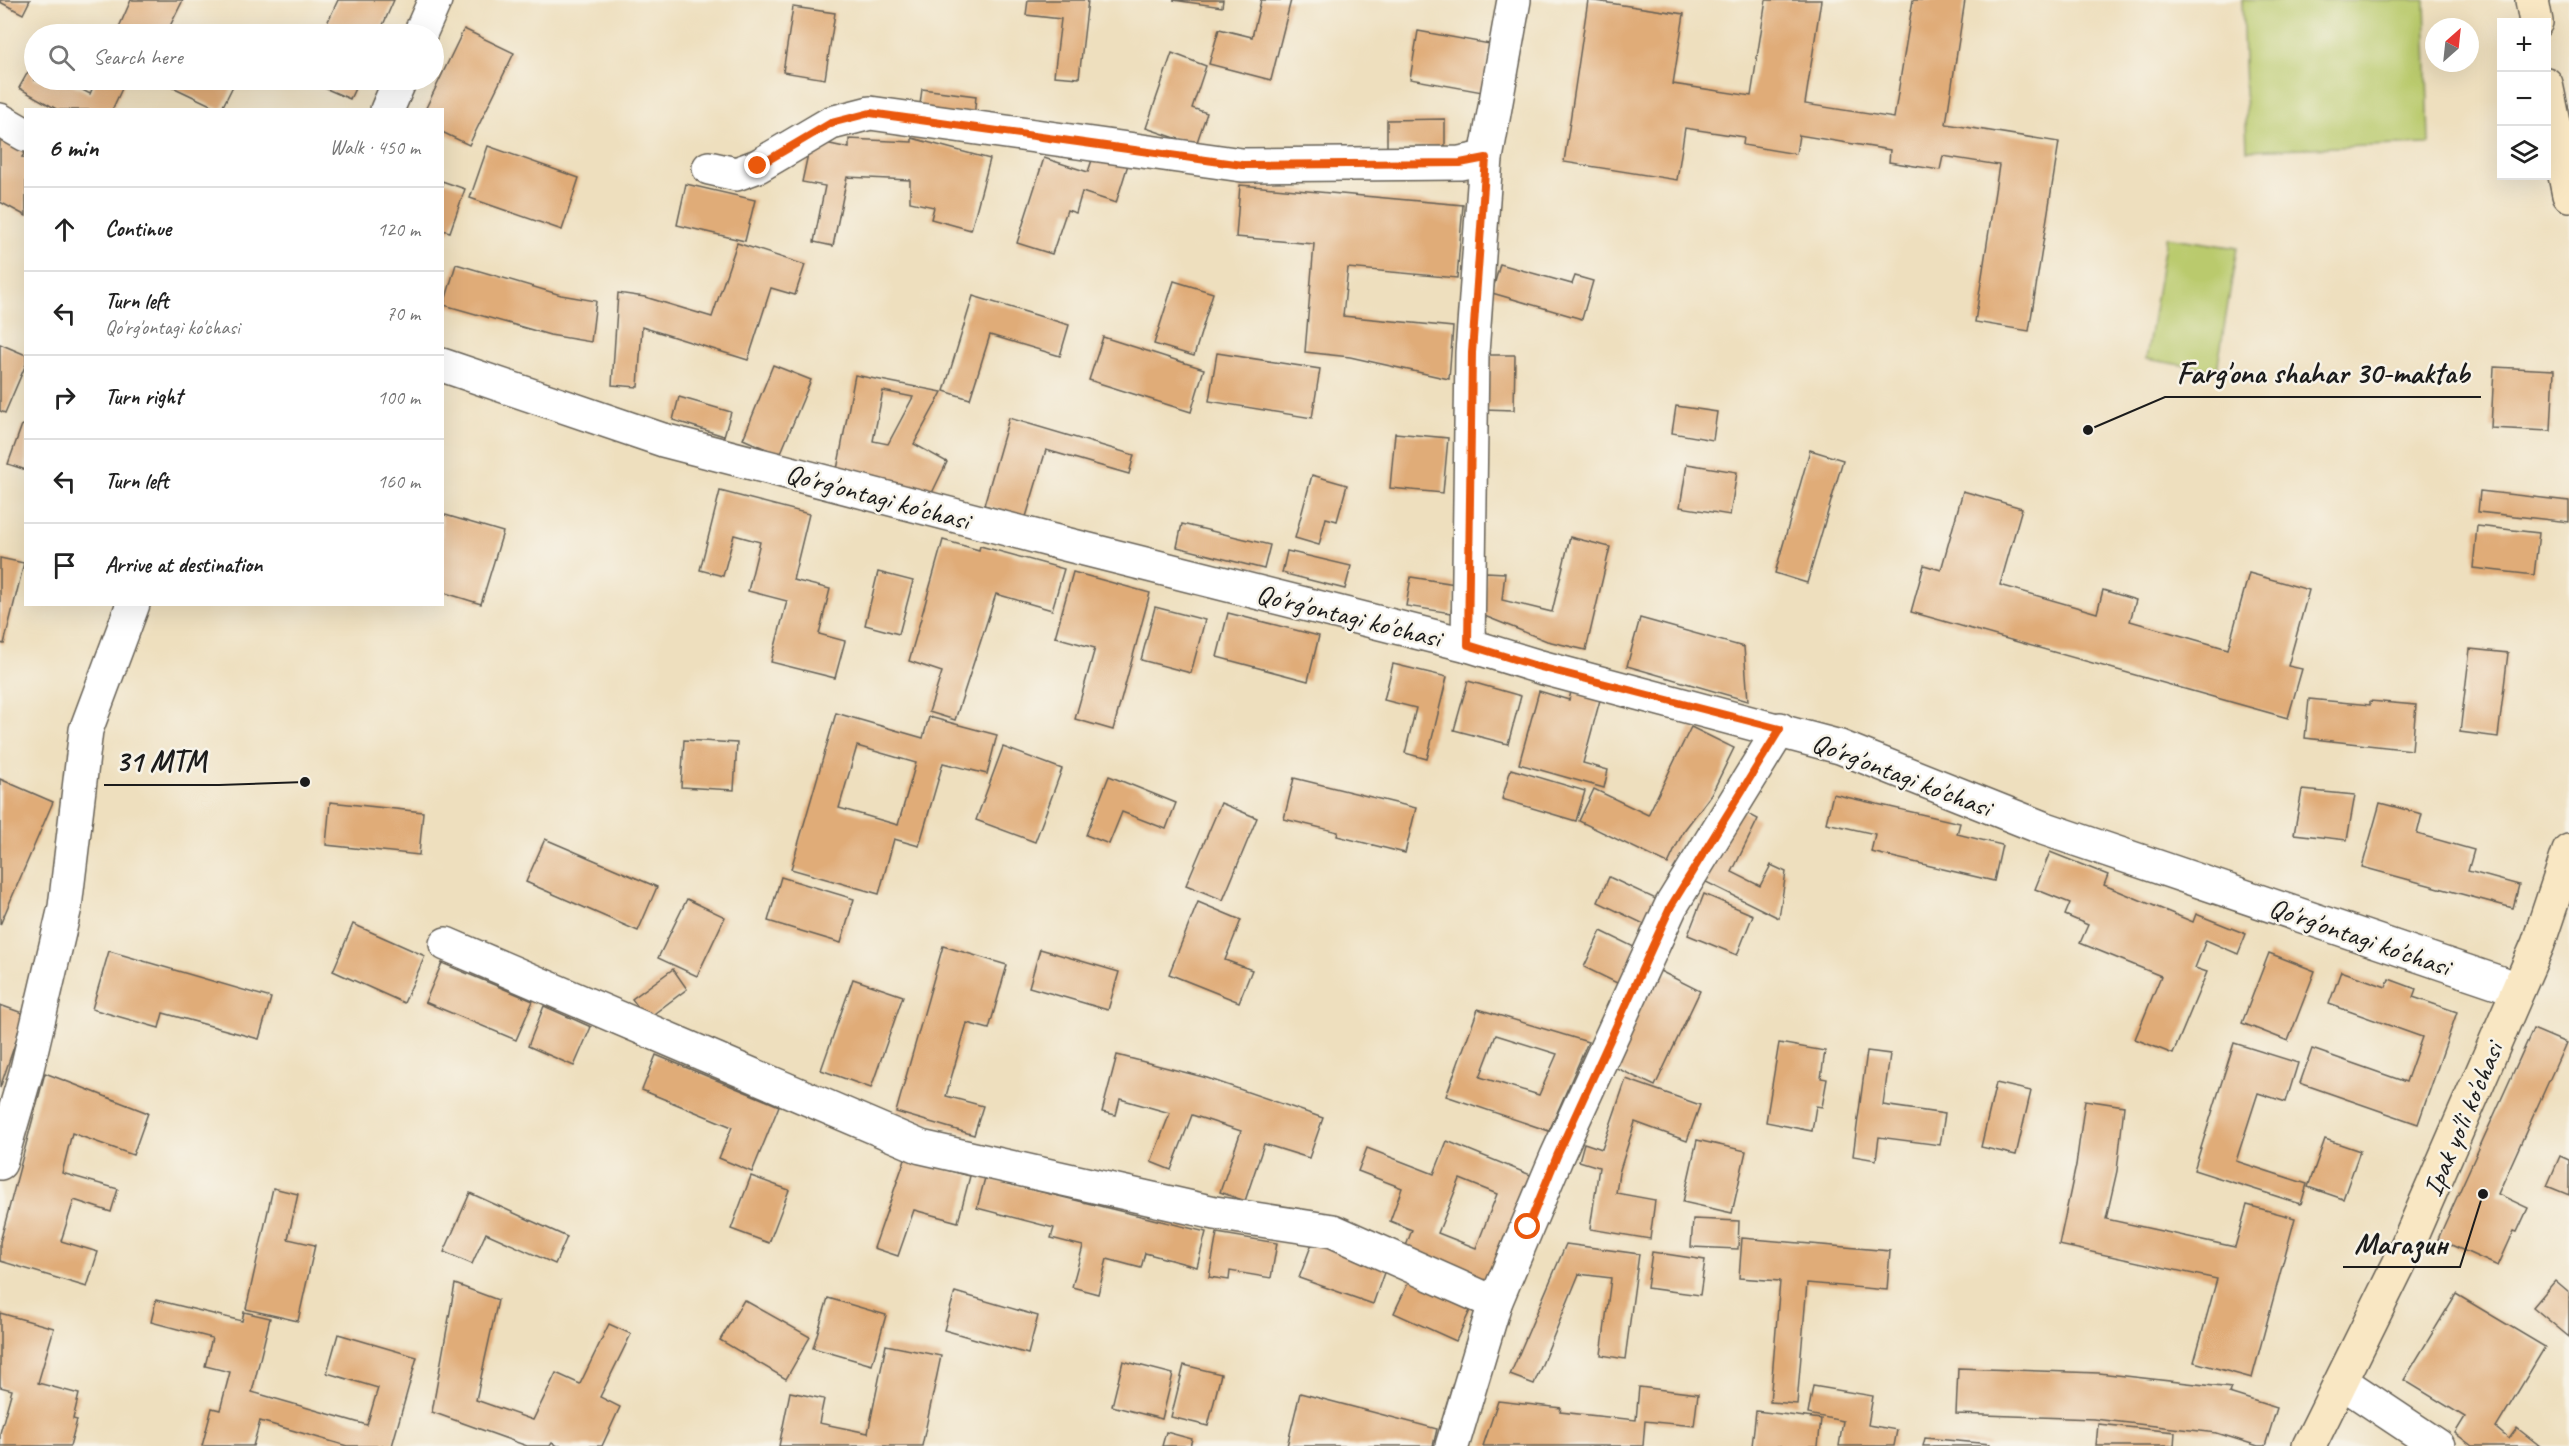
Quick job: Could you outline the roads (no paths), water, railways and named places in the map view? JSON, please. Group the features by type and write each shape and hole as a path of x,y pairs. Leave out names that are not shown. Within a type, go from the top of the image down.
{"main road":[{"path":"2532,0 2535,18"},
{"path":"2551,104 2569,195"},
{"name":"Ipak yo'li ko'chasi","path":"2309,1446 2399,1264 2538,944 2569,851"}],"street":[{"path":"424,24 435,0"},
{"path":"1468,645 1472,353 1486,158 1514,0"},
{"path":"388,108 396,90"},
{"path":"709,168 736,174 758,166 831,123 870,113 1242,165 1460,163 1486,158"},
{"path":"0,120 24,134"},
{"name":"Qo'rg'ontagi ko'chasi","path":"444,366 663,440 1468,645 1540,667 1780,729 1840,747 2043,828 2518,989"},
{"path":"0,1163 26,1073 64,907 86,730 131,606"},
{"path":"1452,1446 1495,1303 1557,1156 1671,906 1780,729"},
{"path":"446,944 921,1147 1215,1213 1333,1231 1495,1303"},
{"path":"2342,1382 2438,1446"}],"place":[{"name":"Farg'ona shahar 30-maktab","path":"2088,430"},
{"name":"31 MTM","path":"305,782"},
{"name":"Магазин","path":"2483,1194"}]}
